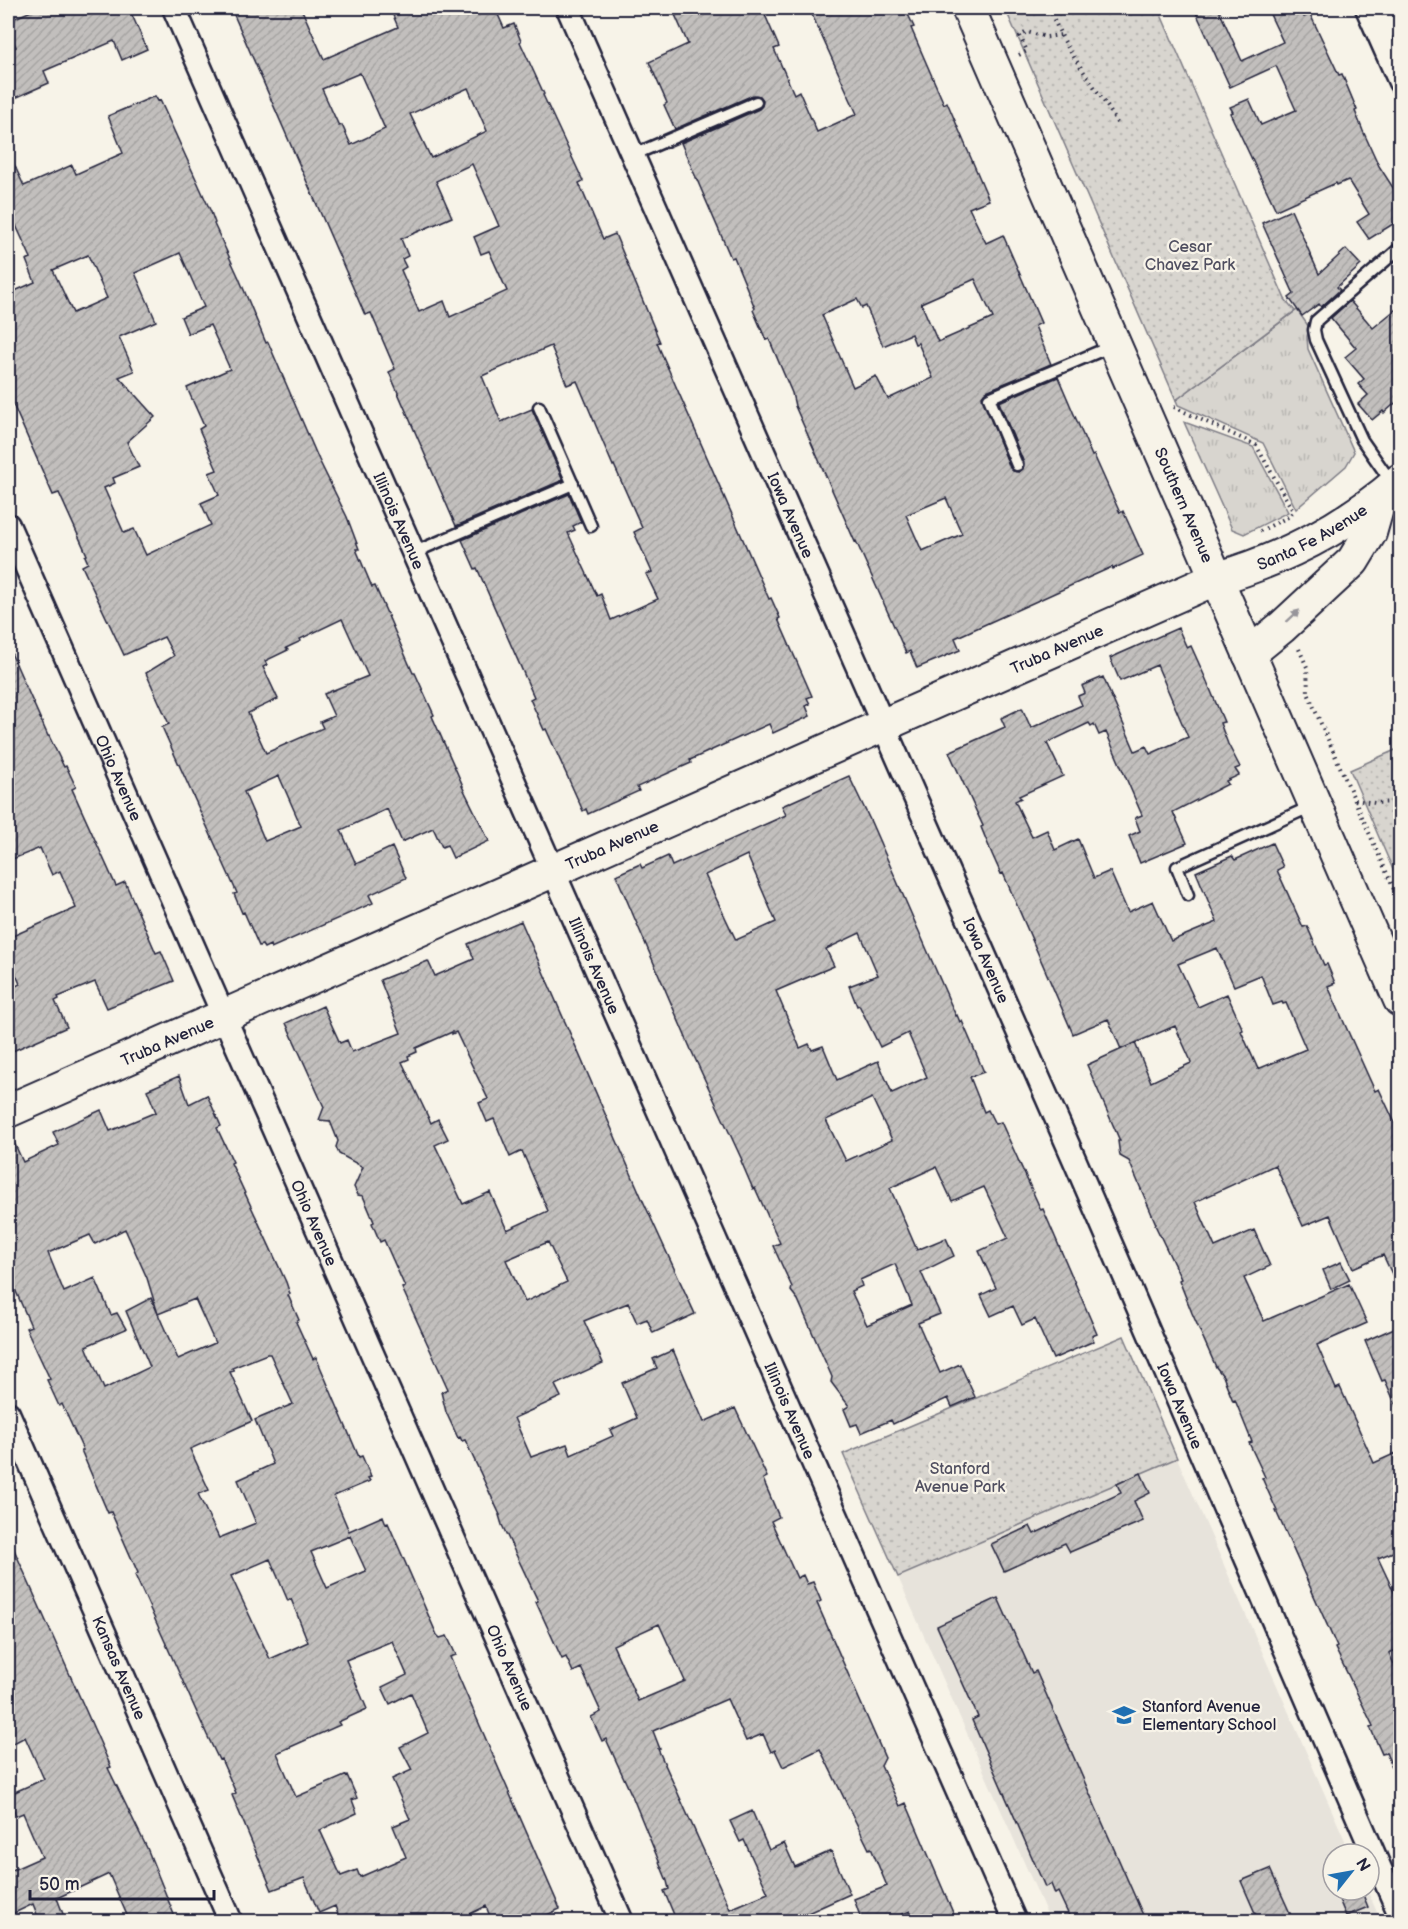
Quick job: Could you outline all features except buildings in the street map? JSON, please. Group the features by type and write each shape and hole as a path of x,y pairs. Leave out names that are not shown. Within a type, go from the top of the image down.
{"street":[{"name":"Illinois Avenue","path":"174,8 415,552 552,871 1015,1922"},
{"name":"Iowa Avenue","path":"568,8 1089,1194 1401,1915"},
{"name":"Southern Avenue","path":"968,8 1215,579 1401,1000"},
{"path":"1367,8 1401,82"},
{"path":"1379,34 1401,15"},
{"path":"1249,654 1282,627 1353,561 1370,533 1392,488"},
{"name":"Santa Fe Avenue","path":"1215,579 1251,568 1315,539 1349,520 1392,488"},
{"name":"Ohio Avenue","path":"8,525 622,1922"},
{"name":"Truba Avenue","path":"8,1111 1215,579"},
{"name":"Kansas Avenue","path":"8,1413 231,1922"}],"lane":[{"path":"633,155 756,102"},
{"path":"1392,488 1362,440 1316,340 1314,330 1316,321 1401,248"},
{"path":"1017,465 989,398 1115,345"},
{"path":"539,407 591,526"},
{"path":"415,552 573,484"},
{"path":"1188,895 1177,867 1315,805"}],"path":[{"path":"1050,8 1080,68 1117,123"},
{"path":"1018,55 1027,51 1020,36 1027,32 1046,37 1061,34"},
{"path":"1014,45 1023,66"},
{"path":"1170,398 1175,409 1257,445 1293,511 1290,516 1255,534"},
{"path":"1295,645 1301,652 1307,667 1308,693 1401,903"},
{"path":"1355,800 1376,803 1401,802"}],"shaded area":[{"name":"Stanford Avenue Elementary School","path":"1177,1458 1346,1842 1321,1842 1321,1902 1372,1902 1381,1921 1050,1921 898,1577"}],"green space":[{"name":"Cesar Chavez Park","path":"1005,8 1158,8 1285,299 1295,311 1176,400"},
{"path":"1297,310 1309,327 1308,349 1354,452 1346,466 1296,509 1263,443 1178,405 1176,400"},
{"path":"1184,422 1253,447 1288,512 1244,534 1232,529"},
{"path":"1400,748 1400,886 1350,770"},
{"name":"Stanford Avenue Park","path":"1124,1336 1177,1458 898,1577 843,1454"}],"place":[{"name":"Stanford Avenue Elementary School","path":"1124,1715"}]}
